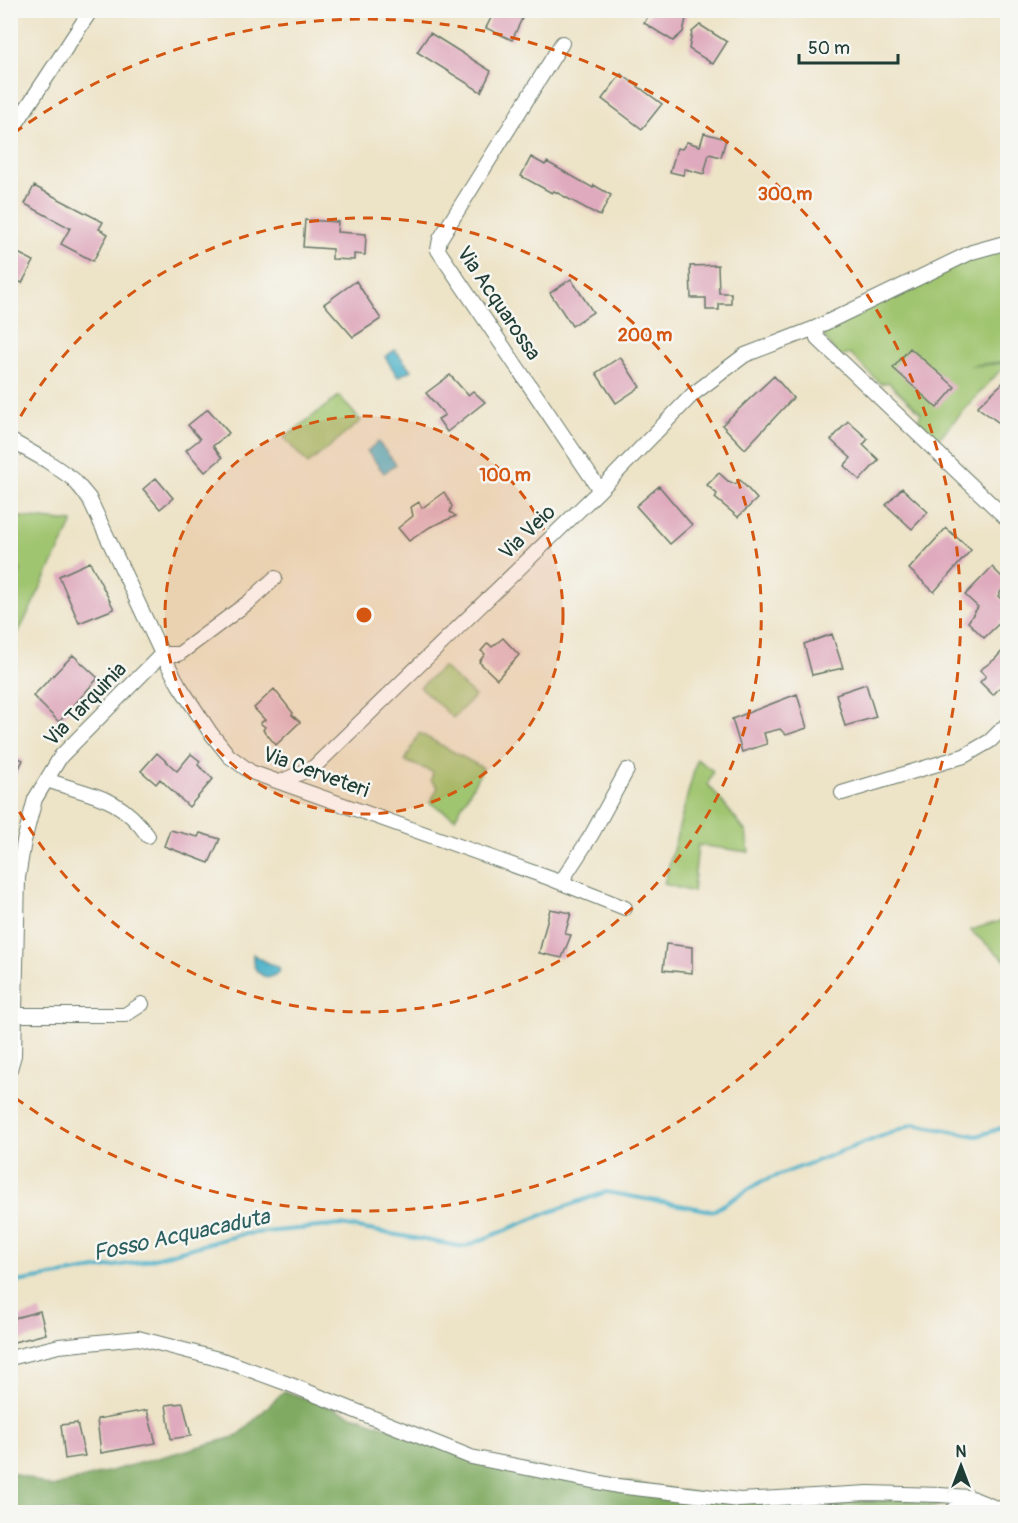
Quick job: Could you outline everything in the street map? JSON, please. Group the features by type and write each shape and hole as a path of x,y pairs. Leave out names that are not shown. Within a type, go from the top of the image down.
{"street":[{"path":"10,133 91,10"},
{"name":"Via Acquarossa","path":"562,43 440,239 438,250 600,490"},
{"name":"Via Veio","path":"280,782 314,767 600,490 693,394 745,355 815,328 972,252 1008,242"},
{"path":"815,328 817,338 1008,520"},
{"name":"Via Cerveteri","path":"10,440 73,479 89,498 162,654 210,732 229,756 251,772 561,882 625,908"},
{"path":"162,654 179,654 242,608 275,578"},
{"name":"Via Tarquinia","path":"10,1069 14,1055 18,878 24,841 35,799 61,756 162,654"},
{"path":"842,793 964,756 990,741 1008,723"},
{"path":"561,882 592,834 627,770"},
{"path":"46,780 99,796 124,809 138,822 148,836"},
{"path":"15,1015 125,1015 142,1004"},
{"path":"10,1358 59,1346 138,1338 226,1360 471,1457 617,1486 740,1500 868,1493 969,1497 1006,1512"},
{"path":"951,1512 969,1497"}],"green space":[{"path":"1004,248 1008,256 1007,361 970,366 1007,363 938,439 918,420 921,413 888,382 881,384 850,354 839,357 819,330 973,257"},
{"path":"339,396 361,421 308,464 284,438"},
{"path":"11,516 73,522 11,648 11,593 21,570 11,567"},
{"path":"443,667 475,696 453,718 420,687"},
{"path":"419,733 483,768 455,818 430,803 438,787 431,780 433,772 405,761"},
{"path":"697,759 713,771 708,784 746,832 749,852 698,845 693,892 664,884"},
{"path":"1008,919 1007,962 970,930"},
{"path":"284,1391 471,1457 740,1500 957,1499 920,1512 11,1512 11,1472 52,1487 238,1436"}],"water":[{"path":"395,350 411,370 398,377 385,357"},
{"path":"378,442 396,464 384,473 367,451"},
{"path":"253,954 280,968 277,974 268,978 260,974 254,966"}],"building":[{"path":"495,10 526,10 512,40 486,28"},
{"path":"652,10 688,10 683,32 673,41 644,23"},
{"path":"700,25 727,42 713,64 689,49 692,32"},
{"path":"430,33 491,71 481,92 417,52"},
{"path":"621,74 662,104 642,129 602,99"},
{"path":"704,133 726,139 721,157 709,154 704,174 685,169 683,175 670,172 677,148 682,149 687,142 700,146"},
{"path":"531,157 545,165 547,162 593,188 594,185 611,195 600,216 521,176"},
{"path":"34,186 103,222 99,229 108,234 93,261 61,244 70,228 25,204"},
{"path":"305,220 338,222 337,232 366,234 365,255 354,254 354,260 332,259 332,249 303,247"},
{"path":"10,249 34,261 22,283 10,277"},
{"path":"718,265 719,293 731,293 731,304 719,304 719,310 706,310 706,298 691,298 690,266"},
{"path":"571,279 593,312 572,326 550,293"},
{"path":"356,281 381,319 353,337 324,304"},
{"path":"910,348 955,387 937,408 893,368"},
{"path":"620,357 640,387 616,403 596,373"},
{"path":"450,375 468,395 473,391 485,402 447,432 438,419 445,415 426,393"},
{"path":"774,376 793,398 745,449 722,425"},
{"path":"1008,378 1008,423 998,422 977,407"},
{"path":"208,409 229,433 213,446 222,458 205,472 186,450 200,439 188,425"},
{"path":"848,421 868,439 863,445 879,460 860,480 844,466 851,458 831,440"},
{"path":"719,473 735,484 740,480 757,499 738,517 715,498 717,494 707,485"},
{"path":"156,478 173,498 160,509 143,489"},
{"path":"659,486 692,525 670,544 636,506"},
{"path":"902,488 928,512 912,529 886,505"},
{"path":"444,492 452,506 450,512 456,516 430,527 409,541 398,528 413,516 411,507 419,502 422,508"},
{"path":"946,528 971,550 934,592 909,569"},
{"path":"90,562 114,609 79,623 59,576"},
{"path":"992,567 1007,582 998,596 1008,605 1008,615 984,638 968,622 978,607 965,595"},
{"path":"832,634 843,668 812,675 804,644"},
{"path":"503,638 519,655 497,679 479,662 485,654 481,651 488,643 492,647"},
{"path":"1008,645 1008,679 993,695 980,682 986,676 980,670"},
{"path":"73,655 98,678 59,722 33,696"},
{"path":"866,684 876,717 845,726 836,694"},
{"path":"274,689 293,713 292,715 300,722 276,745 263,730 265,727 260,723 265,720 254,708"},
{"path":"797,694 807,728 786,735 780,729 764,733 767,744 742,752 732,719"},
{"path":"157,753 177,771 191,754 200,761 198,765 213,779 189,807 160,779 156,784 141,771"},
{"path":"10,754 23,760 10,787"},
{"path":"170,830 198,837 200,833 220,839 209,863 164,846"},
{"path":"550,909 571,913 565,934 571,935 562,958 539,953"},
{"path":"666,944 692,947 692,973 663,970"},
{"path":"40,1311 46,1334 10,1343 10,1323 15,1318"},
{"path":"183,1403 191,1436 171,1439 166,1405"},
{"path":"147,1410 156,1443 101,1453 97,1419"},
{"path":"77,1423 85,1456 65,1459 61,1425"}],"waterway":[{"name":"Fosso Acquacaduta","path":"10,1283 140,1262 243,1234 341,1225 464,1247 606,1192 713,1211 763,1181 914,1124 977,1136 1008,1126"}]}
